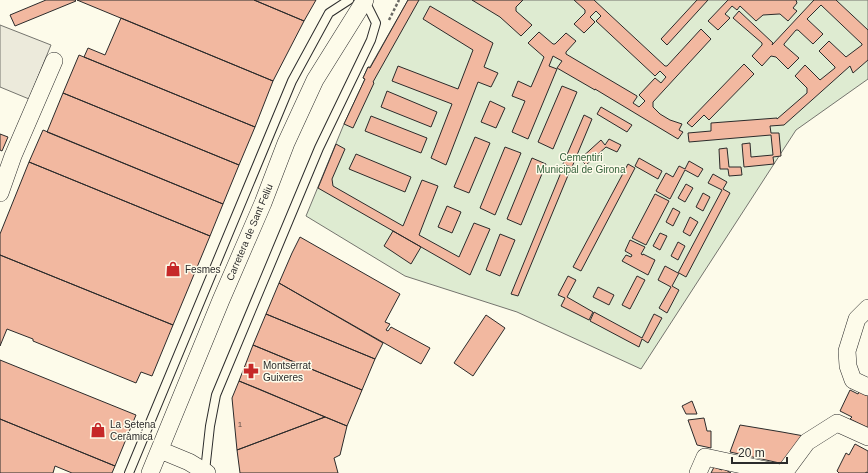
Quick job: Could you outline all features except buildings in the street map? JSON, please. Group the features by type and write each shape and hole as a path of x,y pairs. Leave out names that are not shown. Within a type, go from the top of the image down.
{"street":[{"name":"Carretera de Sant Feliu","path":"150,473 286,143 315,80 365,0"},
{"path":"0,193 13,156 54,61"},
{"path":"868,308 857,319 847,351 848,366 853,380 868,387"},
{"path":"784,473 807,442 837,423 868,437"},
{"path":"160,450 189,462 206,472"},
{"path":"698,473 705,457 780,473"}],"lane":[{"path":"129,473 292,81 329,12 349,0"},
{"path":"206,472 210,426 216,395 319,148 371,40 376,23 365,0"}],"green space":[{"name":"Cementiri Municipal de Girona","path":"408,0 868,0 868,79 796,130 641,369 517,312 405,276 306,216 344,124 365,79 363,78 368,67 370,67"}],"shaded area":[{"path":"0,25 51,45 29,99 0,87"}],"place":[{"name":"Fesmes","path":"173,269"},
{"name":"Montserrat Guixeres","path":"251,371"},
{"name":"La Setena Ceràmica","path":"98,430"}]}
